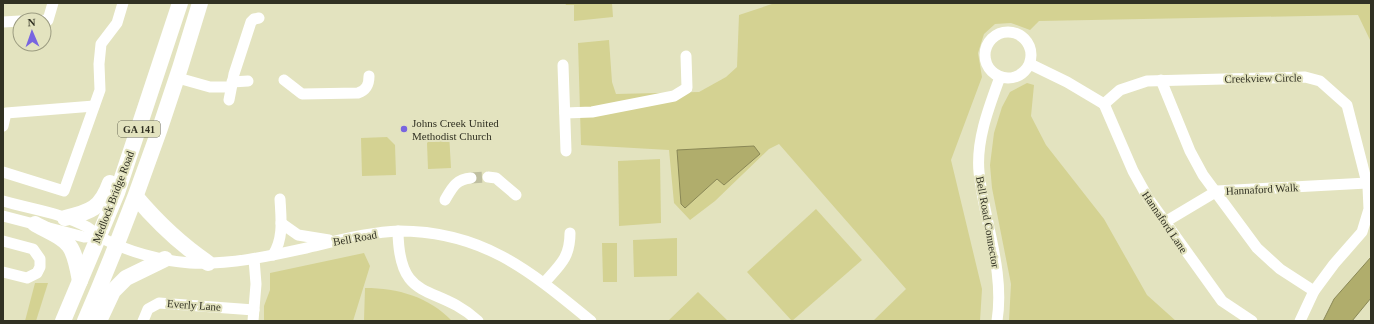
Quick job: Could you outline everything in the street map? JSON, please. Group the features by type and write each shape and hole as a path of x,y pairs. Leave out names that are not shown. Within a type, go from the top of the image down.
{"highway":[{"name":"Medlock Bridge Road","path":"63,321 117,193 180,3"},
{"name":"Medlock Bridge Road","path":"85,321 118,244 136,197 178,78 200,3"},
{"path":"65,218 93,209 105,197 146,82 162,60"},
{"path":"136,197 173,238 208,264"},
{"path":"36,224 66,240 75,256 80,280"},
{"path":"99,321 113,291 126,278 165,259"}],"street":[{"path":"3,172 64,191 100,90 98,64 101,44 117,23 123,3"},
{"path":"229,100 231,84 252,20 259,18"},
{"path":"1001,33 1014,33 1025,39 1031,51 1030,64 1019,76 1008,79 1000,77 989,69 985,53 990,41 1001,33"},
{"path":"242,49 254,49"},
{"path":"565,113 592,112 674,96 687,88 686,56"},
{"path":"1030,64 1067,82 1104,104"},
{"path":"563,65 566,151"},
{"path":"284,80 302,94 358,93 368,85 369,76"},
{"name":"Bell Road Connector","path":"997,321 999,309 997,273 979,171 985,119 1000,77"},
{"name":"Creekview Circle","path":"1104,104 1120,90 1148,81 1305,77 1320,81 1347,105 1367,183 1368,209 1362,232 1334,264 1314,291 1300,321"},
{"path":"178,78 210,87 248,81"},
{"path":"1161,80 1190,151 1203,175 1257,248 1280,269 1314,291"},
{"name":"Hannaford Lane","path":"1104,104 1133,171 1148,198 1222,302 1252,321"},
{"path":"3,126 5,111 94,106"},
{"path":"488,177 496,178 516,195"},
{"path":"445,200 455,183 464,178 471,178"},
{"name":"Hannaford Walk","path":"1165,222 1216,192 1367,183"},
{"path":"273,255 278,248 281,223 280,199"},
{"path":"3,201 65,218 88,227 99,236"},
{"path":"3,216 84,237 99,236"},
{"path":"281,223 298,235 334,241"},
{"path":"398,231 398,252 401,264 409,279 428,294 460,306 478,321"},
{"name":"Bell Road","path":"99,236 118,244 165,259 208,264 254,259 334,241 398,231 437,234 478,245 514,262 544,283 591,321"},
{"path":"544,283 562,262 569,250 570,233"},
{"path":"3,241 33,249 40,259 40,267 37,273 28,278 3,272"},
{"name":"Everly Lane","path":"143,321 148,309 159,303 253,315 256,284 254,259"}],"shaded area":[{"path":"565,3 612,3 613,17 574,21 574,5 566,5"},
{"path":"775,3 1371,3 1371,42 1358,15 1039,21 1030,30 1011,23 995,24 984,34 978,53 982,77 951,160 982,289 980,321 873,321 906,289 779,144 769,149 715,201 690,220 674,203 669,150 581,145 578,43 609,40 612,82 616,94 699,92 726,77 737,67 739,15"},
{"path":"1027,83 1034,85 1031,116 1046,145 1104,219 1147,295 1176,321 1009,321 1011,284 992,188 990,165 994,133 1002,107 1010,92"},
{"path":"449,133 451,168 428,169 427,143 436,134"},
{"path":"387,137 395,145 396,175 362,176 361,138"},
{"path":"754,146 760,154 724,185 717,179 685,208 681,204 677,150"},
{"path":"660,159 661,223 619,226 618,161"},
{"path":"816,209 862,260 792,321 747,272"},
{"path":"677,238 677,276 634,277 633,240"},
{"path":"602,243 617,243 617,282 603,282"},
{"path":"364,253 370,266 353,321 264,321 264,306 270,290 270,273"},
{"path":"1371,257 1371,298 1352,321 1323,321 1334,299"},
{"path":"35,283 48,283 36,321 25,321"},
{"path":"365,288 377,288 401,292 423,300 443,313 452,321 364,321"},
{"path":"698,292 728,321 668,321"}],"tunnel":[{"path":"471,178 488,177"}],"place":[{"name":"Johns Creek United Methodist Church","path":"404,129"}]}
